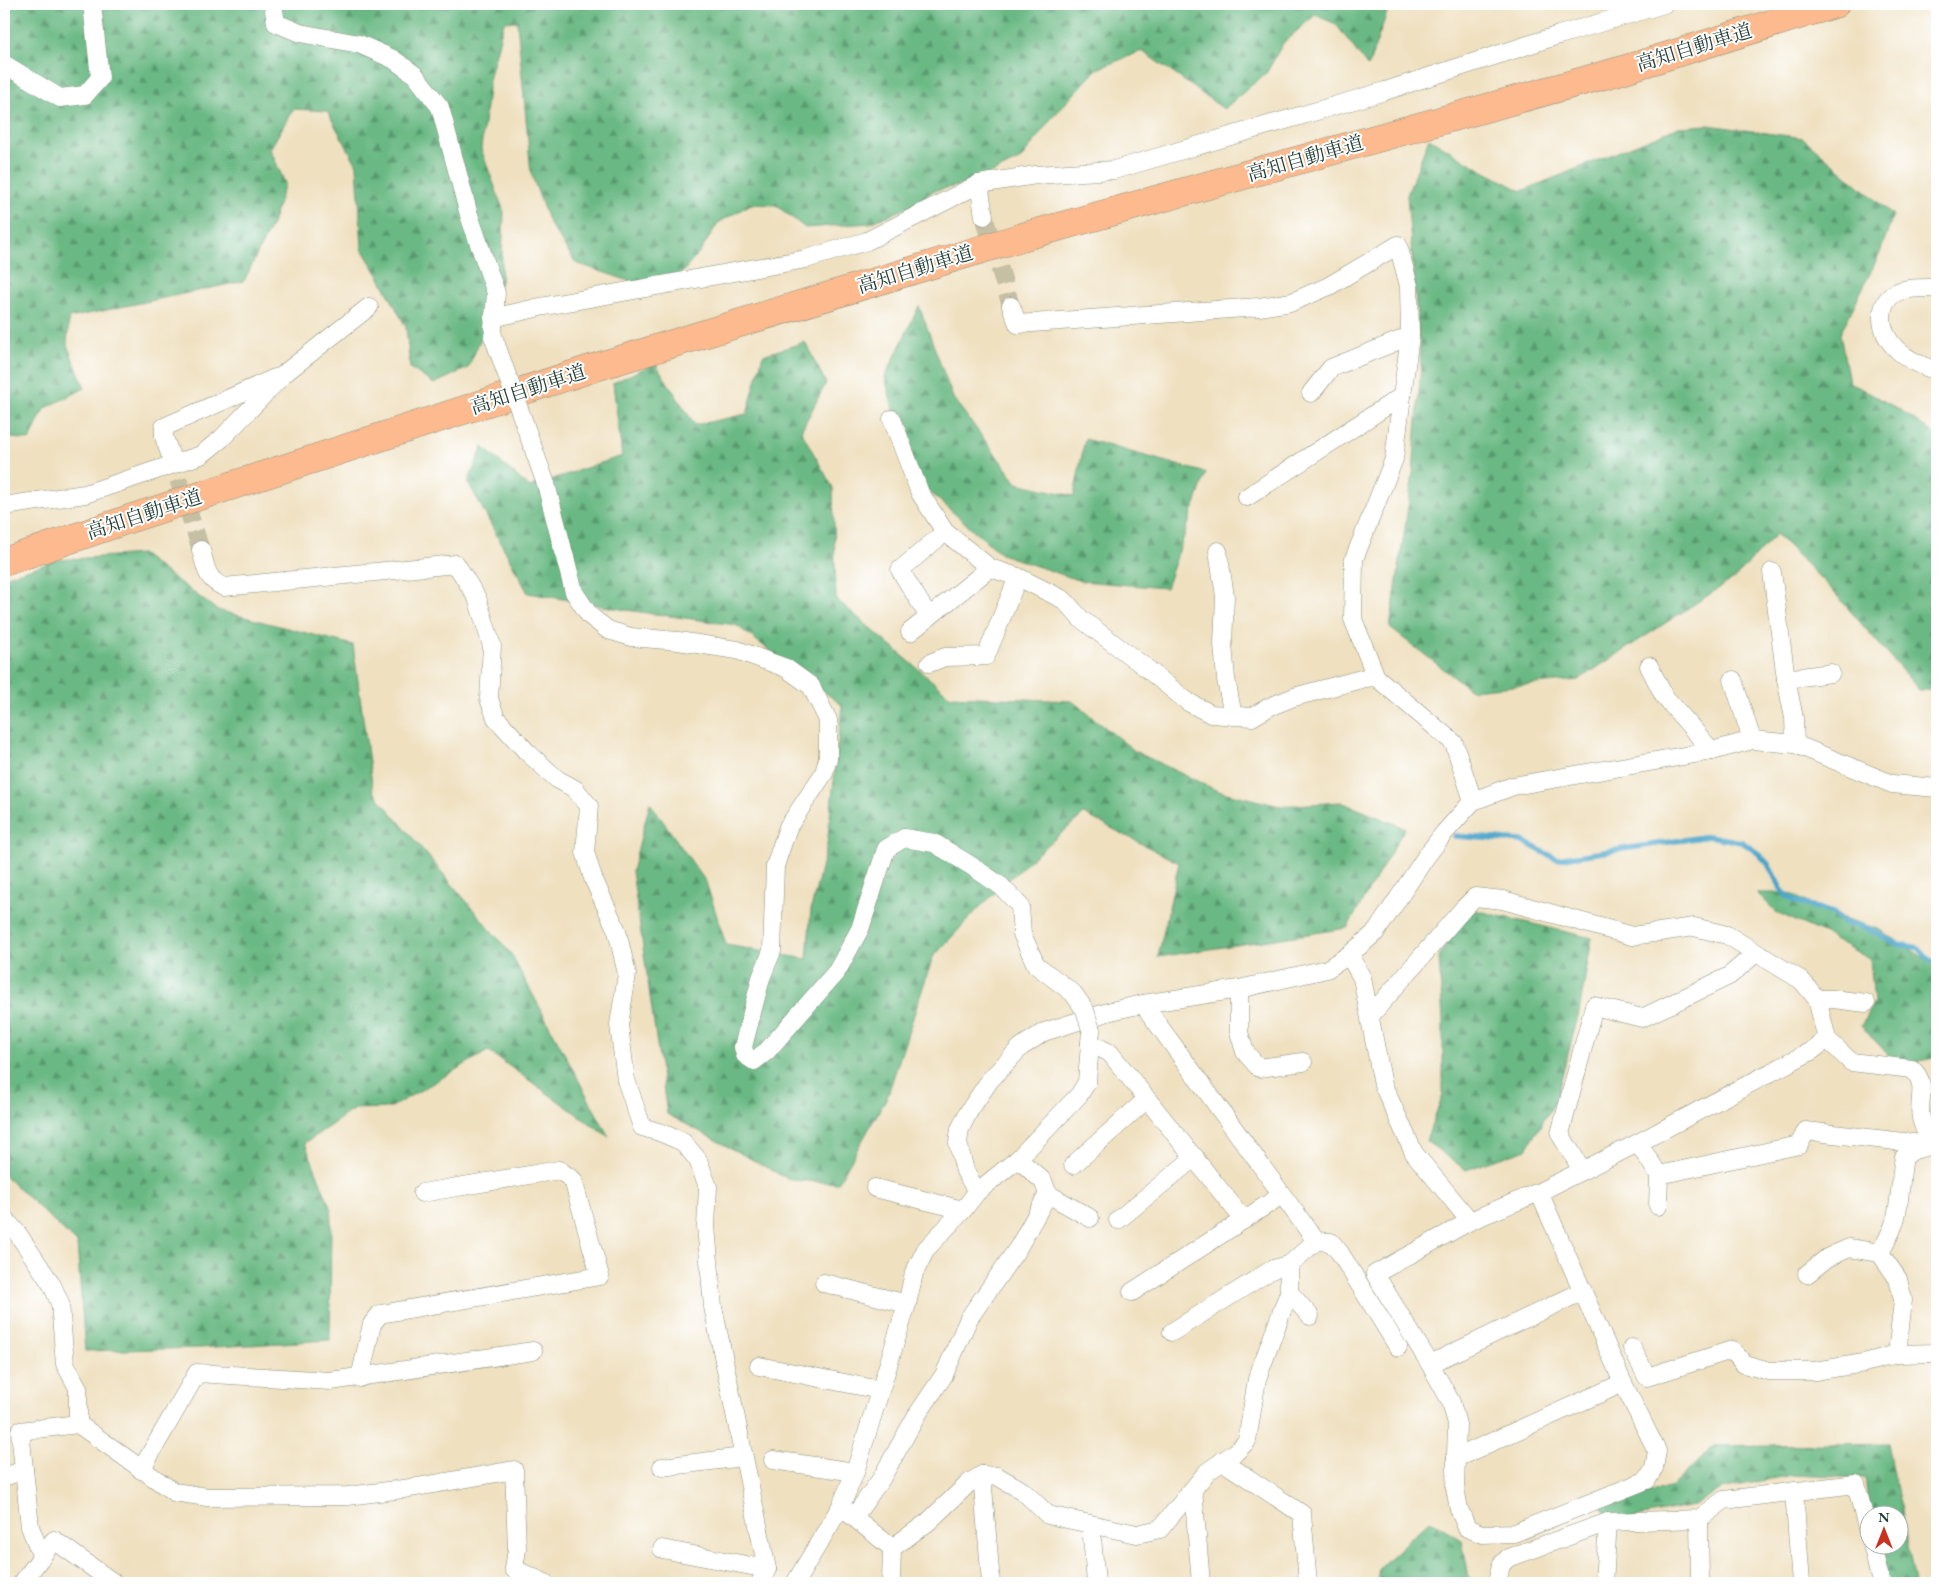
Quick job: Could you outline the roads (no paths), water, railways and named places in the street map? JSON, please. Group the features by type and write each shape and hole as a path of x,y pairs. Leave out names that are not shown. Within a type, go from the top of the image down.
{"highway":[{"name":"高知自動車道","path":"4,545 263,458 728,309 1053,210 1666,37 1773,4"},
{"name":"高知自動車道","path":"4,562 593,368 1003,242 1618,70 1836,4"}],"street":[{"path":"4,64 60,98 85,96 100,78 92,4"},
{"path":"273,4 276,22 300,33 359,44 394,59 415,75 440,107 469,216 496,293 493,336 546,484 574,592 590,616 608,630 631,637 678,641 738,650 786,668 811,686 828,720 828,758 824,773 788,827 776,866 772,951 761,978 748,1023 742,1047 746,1055 754,1061 767,1051 837,971 860,930 886,849 904,838 934,843 970,864 1001,886 1020,906 1022,934 1036,965 1073,993 1086,1010 1090,1037 1087,1082 1079,1095 1018,1159 977,1192 963,1210 926,1249 914,1273 907,1304 855,1472 847,1512"},
{"path":"493,318 540,307 806,259 867,241 979,184 1036,175 1114,170 1386,91 1559,35 1664,4"},
{"path":"979,184 984,216"},
{"path":"1011,306 1018,324 1259,307 1292,302 1329,286 1398,245 1408,286 1410,336 1394,459 1354,559 1353,619 1376,677 1454,743 1472,801"},
{"path":"1937,288 1914,288 1897,292 1887,300 1882,313 1885,336 1893,345 1905,356 1920,365 1937,371"},
{"path":"4,506 85,494 201,454 222,438 285,373 369,307"},
{"path":"1311,393 1331,368 1410,336"},
{"path":"170,454 164,437 164,427 285,373"},
{"path":"1247,498 1402,396"},
{"path":"892,419 920,493 945,532 990,568 1018,577 1064,600 1081,619 1188,702 1211,714 1252,717 1269,707 1294,698 1365,678 1376,677"},
{"path":"929,616 900,570 945,532"},
{"path":"201,550 208,575 213,582 224,587 456,564 477,598 492,646 489,699 496,718 527,752 557,779 575,789 588,806 585,852 593,878 617,931 626,974 618,1024 626,1080 642,1127 682,1142 698,1160 708,1187 706,1226 713,1307 743,1457 763,1576 662,1549"},
{"path":"1218,551 1225,596 1223,644 1226,679 1233,716"},
{"path":"910,632 990,568"},
{"path":"1772,572 1786,679 1794,718 1795,744"},
{"path":"930,663 945,658 986,656 1018,577"},
{"path":"1648,666 1664,696 1712,751"},
{"path":"1786,679 1831,673"},
{"path":"1734,680 1752,740"},
{"path":"977,1192 965,1171 958,1143 960,1129 969,1111 990,1080 1021,1047 1044,1032 1111,1011 1239,989 1327,969 1349,955 1376,932 1444,832 1472,801 1513,786 1712,751 1752,740 1795,744 1892,784 1937,788"},
{"path":"1370,1016 1463,909 1476,898 1502,900 1632,936 1694,927 1727,935 1801,980 1817,999 1827,1039 1850,1062 1912,1069 1920,1076 1922,1089 1921,1117 1934,1146"},
{"path":"1582,1170 1560,1134 1594,1006 1642,1018 1730,976 1756,953"},
{"path":"1349,955 1362,978 1383,1085 1414,1153 1470,1221"},
{"path":"1239,989 1240,1032 1245,1052 1258,1068 1303,1062"},
{"path":"1817,999 1866,1003"},
{"path":"1143,1004 1316,1241"},
{"path":"1090,1037 1110,1053 1244,1220"},
{"path":"1539,1192 1623,1383 1657,1452 1654,1468 1647,1480 1514,1533 1482,1534 1468,1528 1459,1509 1455,1488 1457,1424 1451,1402 1375,1274 1470,1221 1539,1192 1638,1143 1812,1050 1827,1039"},
{"path":"1073,1165 1146,1099"},
{"path":"1659,1175 1799,1144 1806,1131 1934,1146"},
{"path":"1638,1143 1659,1175 1658,1206"},
{"path":"1880,1253 1895,1222 1899,1202 1900,1174 1904,1157 1914,1150 1934,1146"},
{"path":"1118,1220 1195,1157"},
{"path":"1018,1159 1043,1181 1048,1194 1090,1218"},
{"path":"360,1378 372,1324 380,1314 600,1276 573,1180 558,1170 422,1193"},
{"path":"875,1188 963,1210"},
{"path":"795,1583 847,1512 881,1479 917,1415 944,1375 969,1318 1018,1248 1048,1194"},
{"path":"1132,1292 1282,1195"},
{"path":"4,1218 18,1234 52,1285 60,1303 65,1364 78,1388 78,1424"},
{"path":"1172,1332 1273,1269 1289,1265 1316,1241 1331,1242 1340,1253 1398,1346"},
{"path":"1807,1274 1827,1258 1850,1248 1880,1253 1898,1279 1902,1300 1897,1354"},
{"path":"892,1548 928,1522 969,1483 982,1475 997,1476 1023,1491 1048,1516 1137,1534 1160,1529 1207,1472 1236,1452 1247,1441 1257,1378 1288,1292 1289,1265"},
{"path":"824,1283 907,1304"},
{"path":"1430,1364 1583,1291"},
{"path":"1288,1292 1310,1316"},
{"path":"1632,1348 1647,1377 1732,1350 1744,1364 1769,1371 1815,1371 1864,1364 1897,1354 1937,1353"},
{"path":"141,1470 197,1373 330,1381 532,1351"},
{"path":"759,1366 880,1390"},
{"path":"1456,1458 1623,1383"},
{"path":"42,1557 30,1527 20,1431 78,1424 174,1492 207,1497 348,1496 411,1488 514,1470 517,1549 514,1569 545,1583"},
{"path":"662,1466 743,1457"},
{"path":"773,1460 855,1472"},
{"path":"1222,1461 1302,1514 1308,1583"},
{"path":"4,1477 24,1470"},
{"path":"982,1475 991,1583"},
{"path":"1498,1583 1501,1565 1508,1558 1608,1522 1699,1519 1724,1500 1856,1484 1861,1504"},
{"path":"1193,1489 1201,1583"},
{"path":"1794,1491 1801,1583"},
{"path":"847,1512 892,1548"},
{"path":"1699,1519 1700,1583"},
{"path":"1604,1583 1608,1522"},
{"path":"1091,1525 1096,1583"},
{"path":"22,1583 54,1540 114,1583"},
{"path":"890,1583 892,1548"},
{"path":"1874,1554 1881,1583"}],"waterway":[{"path":"1455,836 1522,841 1557,859 1709,836 1742,842 1759,854 1768,864 1781,889 1788,897 1833,913 1845,923 1865,927 1898,944 1919,948 1937,964"}],"tunnel":[{"path":"984,216 1011,306"},
{"path":"170,454 201,550"}]}
